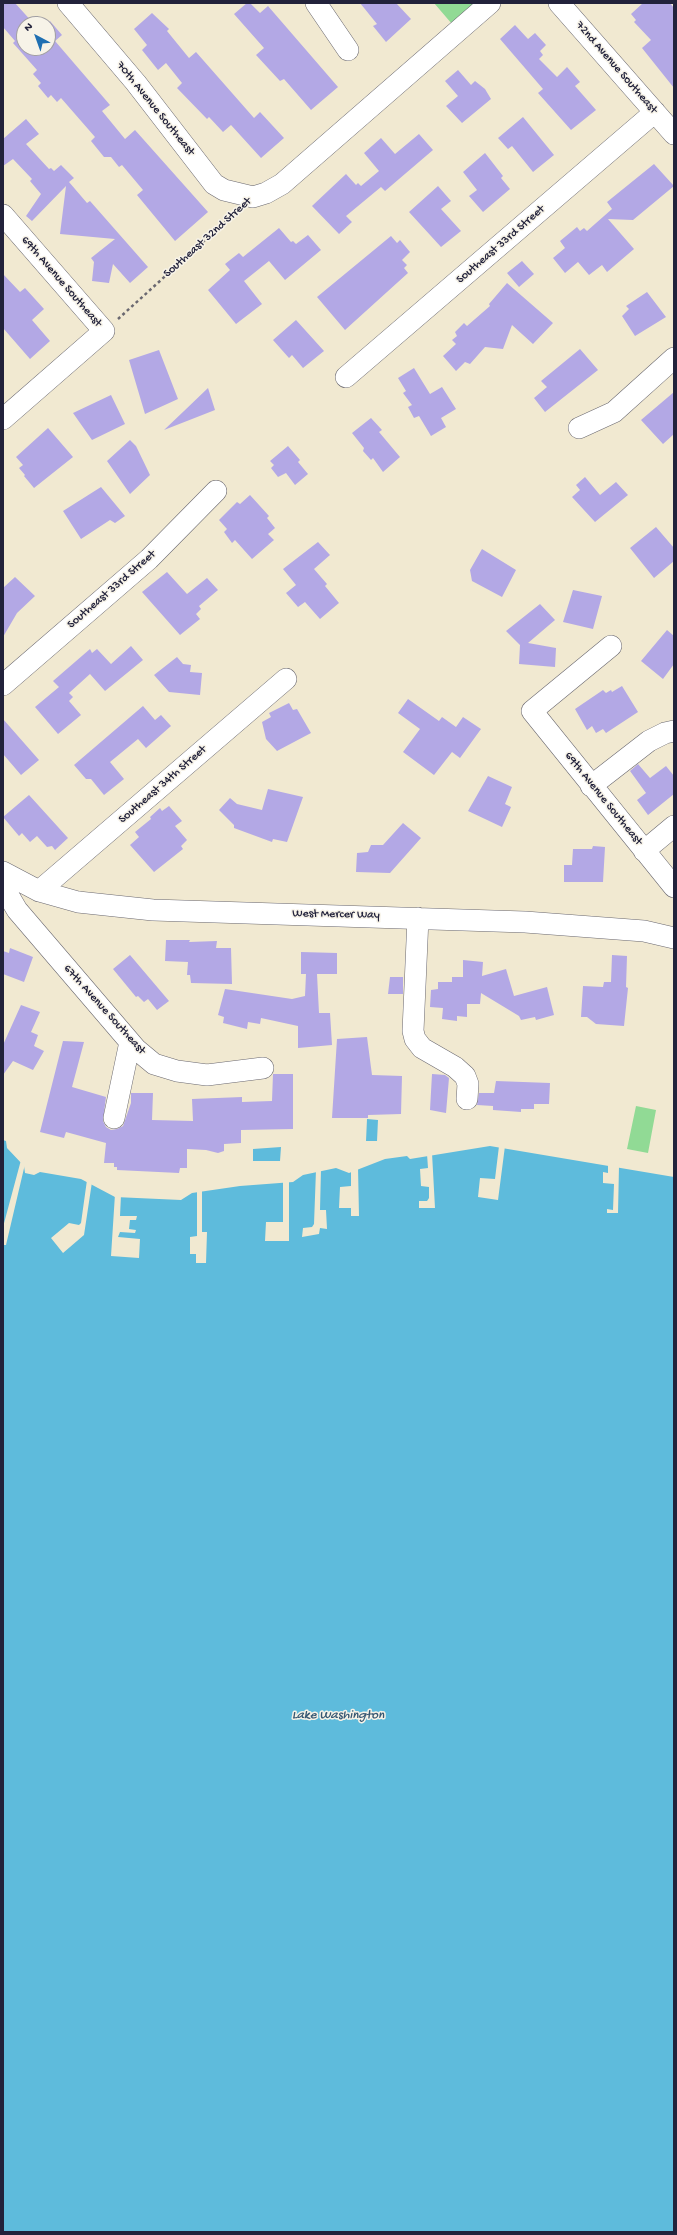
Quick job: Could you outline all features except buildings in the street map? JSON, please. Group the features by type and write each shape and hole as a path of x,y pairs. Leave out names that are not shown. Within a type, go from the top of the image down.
{"street":[{"name":"70th Avenue Southeast","path":"68,3 136,83 214,184 230,192 253,197"},
{"path":"316,3 348,50"},
{"name":"Southeast 32nd Street","path":"253,197 266,193 282,184 490,3"},
{"name":"72nd Avenue Southeast","path":"559,3 674,134"},
{"name":"Southeast 33rd Street","path":"346,377 656,112"},
{"name":"69th Avenue Southeast","path":"3,215 104,331"},
{"path":"3,419 104,331"},
{"path":"579,428 614,412 674,358"},
{"name":"Southeast 33rd Street","path":"3,685 149,559 216,491"},
{"name":"69th Avenue Southeast","path":"611,646 532,711 674,887"},
{"name":"Southeast 34th Street","path":"39,891 286,679"},
{"path":"591,786 649,741 665,733 674,731"},
{"path":"644,851 674,826"},
{"name":"West Mercer Way","path":"3,872 39,891 78,902 153,910 418,918 564,925 644,931 674,938"},
{"name":"67th Avenue Southeast","path":"3,886 17,910 130,1042 154,1064 177,1071 207,1075 263,1068"},
{"path":"418,918 414,1035 422,1048 455,1066 465,1076 468,1084 467,1099"},
{"path":"114,1118 130,1042"}],"path":[{"name":"Southeast 32nd Street","path":"104,331 253,197"}],"green space":[{"path":"434,3 476,3 452,24"},
{"path":"636,1106 656,1110 648,1153 627,1149"}],"water":[{"path":"367,1119 378,1120 377,1141 366,1141"},
{"name":"Lake Washington","path":"3,1140 6,1141 7,1148 24,1166 25,1173 34,1175 40,1172 81,1179 115,1197 181,1200 192,1193 240,1186 293,1182 303,1175 336,1168 349,1173 385,1159 407,1156 410,1159 490,1146 674,1177 674,2232 3,2232"},
{"path":"281,1147 280,1161 253,1161 253,1149"}],"pier":[{"path":"499,1146 505,1146 498,1200 478,1197 480,1178 495,1179"},
{"path":"432,1153 435,1208 419,1208 419,1201 427,1201 429,1198 429,1187 421,1186 420,1169 428,1168 427,1154"},
{"path":"21,1160 25,1164 6,1245 3,1245 3,1227"},
{"path":"608,1164 619,1166 618,1213 607,1213 607,1209 613,1210 614,1184 603,1183 603,1172 608,1173"},
{"path":"358,1167 359,1216 351,1216 351,1208 339,1208 340,1187 351,1186 351,1170"},
{"path":"321,1169 320,1210 326,1210 327,1229 320,1228 319,1234 302,1237 303,1228 312,1227 314,1224 316,1170"},
{"path":"87,1180 92,1182 84,1235 63,1253 51,1238 69,1223 79,1225 81,1223"},
{"path":"283,1181 289,1181 289,1241 265,1241 266,1222 283,1222"},
{"path":"202,1189 202,1232 207,1232 206,1263 196,1263 196,1254 190,1254 190,1237 197,1236 197,1190"},
{"path":"115,1194 121,1195 120,1216 137,1216 136,1220 130,1220 129,1229 136,1230 135,1233 120,1232 118,1237 140,1239 139,1258 111,1256"}]}
